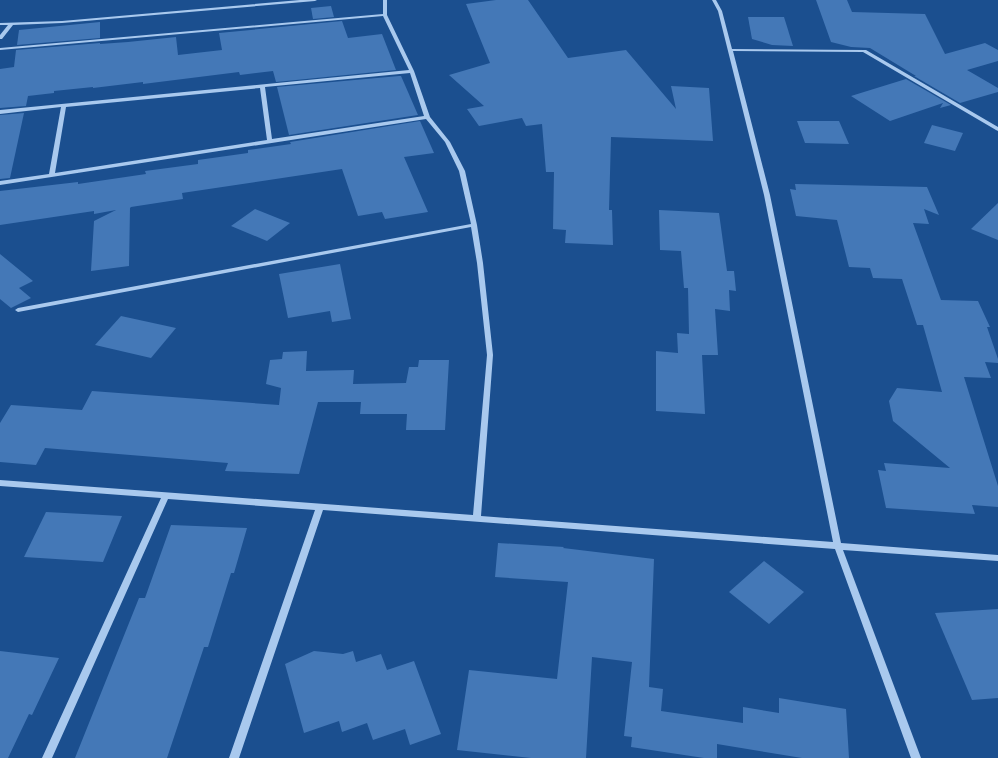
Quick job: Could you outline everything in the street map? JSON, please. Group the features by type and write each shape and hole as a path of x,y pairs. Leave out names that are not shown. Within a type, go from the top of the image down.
{"street":[{"path":"0,24 62,22 315,0"},
{"path":"385,0 385,15 412,71 427,117 448,142 462,171 474,225 480,263 490,355 477,519"},
{"path":"714,0 720,11 767,195 838,546 916,758"},
{"path":"0,49 385,15"},
{"path":"0,38 12,23"},
{"path":"730,50 864,51 998,129"},
{"path":"0,112 412,71"},
{"path":"262,86 270,142"},
{"path":"52,175 64,106"},
{"path":"0,183 427,117"},
{"path":"18,310 474,225"},
{"path":"0,483 998,558"},
{"path":"47,758 166,495"},
{"path":"234,758 320,507"}],"building":[{"path":"496,0 528,0 568,58 626,50 676,109 671,86 709,88 713,141 611,137 609,210 612,210 613,245 565,243 566,230 553,229 554,172 546,172 542,124 526,126 522,118 479,126 467,109 484,106 449,75 490,63 466,4"},
{"path":"816,0 847,0 852,12 925,14 945,54 985,43 998,50 998,61 967,70 998,88 998,92 960,103 870,48 851,47 831,42"},
{"path":"331,6 334,17 313,19 311,8"},
{"path":"748,17 784,17 793,46 772,45 752,39"},
{"path":"342,21 348,38 382,34 396,70 276,82 273,71 240,75 239,72 143,84 143,82 54,91 54,93 28,96 26,106 0,108 0,69 14,67 16,50 176,37 178,55 222,50 219,33"},
{"path":"100,22 100,38 17,45 19,30"},
{"path":"401,76 418,115 289,135 277,87"},
{"path":"906,79 951,105 940,108 943,103 890,121 851,96"},
{"path":"24,113 10,178 0,179 0,115"},
{"path":"420,121 434,153 404,157 428,212 385,219 382,212 358,216 342,169 182,193 183,199 131,207 129,266 91,271 94,221 116,210 94,214 94,211 0,225 0,191 78,182 78,184 146,174 145,171 198,164 198,160 248,153 248,150 291,144 290,142"},
{"path":"797,121 839,121 849,144 805,143"},
{"path":"932,125 963,133 955,151 924,143"},
{"path":"795,184 927,187 939,215 924,209 929,224 913,223 941,300 978,301 990,327 987,327 998,359 998,363 985,362 991,378 964,377 998,486 998,507 972,505 975,514 886,508 878,470 886,471 884,463 950,468 893,421 889,401 897,388 942,392 923,325 917,325 902,279 873,278 870,268 849,267 837,220 796,216 790,189 796,190"},
{"path":"998,203 998,240 971,229"},
{"path":"255,209 290,223 267,241 231,226"},
{"path":"659,210 719,213 727,271 734,271 736,291 729,290 730,311 715,309 718,355 702,355 705,414 656,411 656,351 678,353 677,333 689,334 688,288 684,288 681,251 660,250"},
{"path":"0,254 33,281 19,288 31,298 11,308 0,299"},
{"path":"340,264 351,319 332,322 330,311 288,318 279,274"},
{"path":"121,316 176,328 151,358 95,345"},
{"path":"307,351 306,371 354,370 353,384 406,383 409,367 418,367 419,360 449,360 445,430 406,430 407,414 360,414 361,402 318,402 299,474 225,471 228,463 45,448 36,465 0,462 0,423 11,405 82,410 92,391 279,405 281,388 266,384 270,360 282,359 283,352"},
{"path":"46,512 122,516 103,562 24,557"},
{"path":"171,525 247,528 234,573 231,573 208,647 204,647 167,758 75,758 139,598 145,598"},
{"path":"498,543 564,547 563,548 654,559 649,687 663,689 661,711 743,723 743,707 779,713 779,698 846,709 849,758 802,758 717,744 717,758 704,758 631,747 632,737 624,736 632,662 592,657 586,758 531,758 457,750 469,670 557,679 568,582 495,577"},
{"path":"764,561 804,592 769,624 729,592"},
{"path":"998,609 998,698 972,700 935,613"},
{"path":"0,651 59,658 32,715 29,714 8,758 0,758"},
{"path":"314,651 343,654 353,651 356,662 381,654 387,670 414,661 441,734 410,745 405,729 373,740 367,723 342,732 339,721 304,733 285,664"}]}
